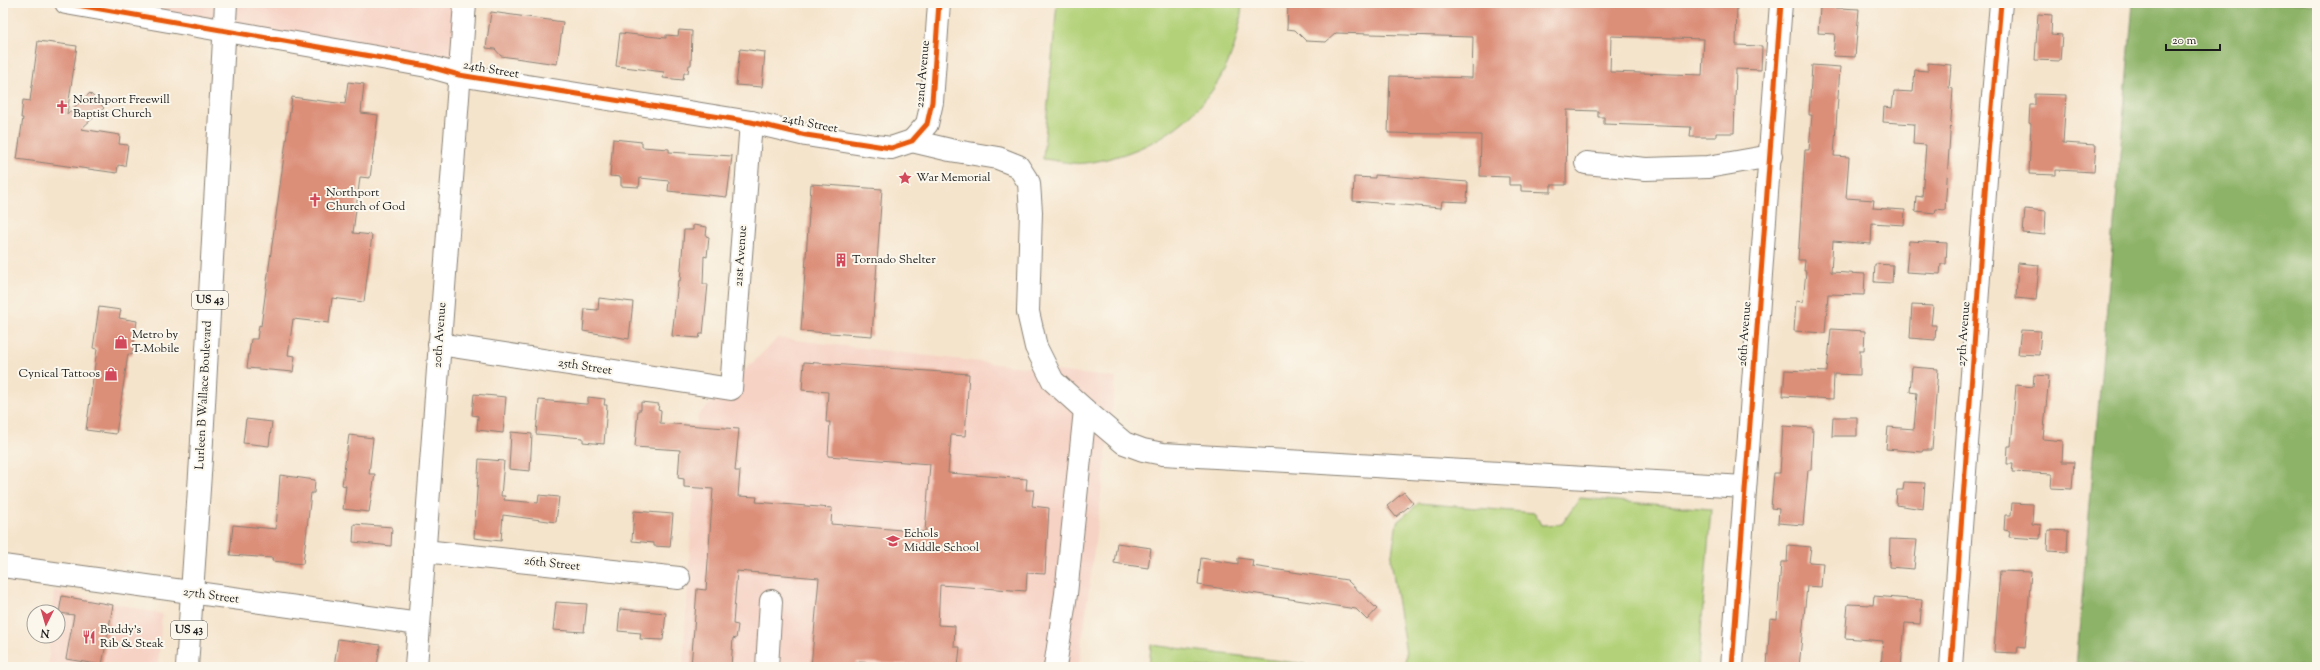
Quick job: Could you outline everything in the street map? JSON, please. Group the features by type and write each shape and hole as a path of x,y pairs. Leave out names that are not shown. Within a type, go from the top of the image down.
{"main road":[{"name":"24th Street","path":"66,3 427,66 459,75 751,122 806,135 891,148 912,141"},
{"name":"Lurleen B Wallace Boulevard","path":"187,667 201,460 226,3"},
{"name":"20th Avenue","path":"416,667 465,3"},
{"name":"22nd Avenue","path":"912,141 927,124 932,102 939,3"},
{"name":"26th Avenue","path":"1732,667 1761,253 1770,156 1781,3"},
{"name":"27th Avenue","path":"1951,667 1985,189 2001,3"},
{"name":"21st Avenue","path":"731,389 751,122"},
{"path":"912,141 950,150 998,158 1018,166 1029,183 1031,212 1028,312 1036,347 1054,381 1085,410 1124,442 1143,450 1163,454 1745,487"},
{"path":"1586,163 1646,169 1708,167 1770,156"},
{"name":"25th Street","path":"439,344 731,389"},
{"path":"1055,667 1066,594 1085,410"},
{"name":"26th Street","path":"424,551 679,578"},
{"name":"27th Street","path":"3,566 191,594 419,624"},
{"path":"766,667 771,601"}],"shaded area":[{"path":"66,3 465,3 459,75"},
{"name":"Echols Middle School","path":"778,338 1116,378 1079,667 683,667 698,415"},
{"path":"54,590 162,614 158,667 48,667 49,644 66,644 66,604 53,604"}],"green space":[{"path":"1057,3 1242,3 1237,35 1227,64 1213,90 1194,112 1171,131 1146,145 1117,156 1086,163 1070,163 1043,159"},
{"path":"2133,3 2317,3 2317,667 2076,667"},
{"path":"1580,498 1711,509 1698,667 1405,667 1406,654 1391,560 1397,522 1419,503 1535,513 1541,525 1562,524"},
{"path":"1151,645 1305,664 1304,667 1149,667"}],"building":[{"path":"1288,3 1737,3 1736,45 1762,46 1761,70 1736,69 1734,133 1716,133 1716,137 1690,137 1691,127 1604,124 1604,117 1598,117 1598,111 1567,110 1566,185 1551,185 1551,192 1521,191 1521,185 1509,185 1509,177 1480,176 1481,135 1388,133 1390,76 1472,78 1473,37 1336,33 1326,42 1306,41 1295,30 1287,29","holes":["1611,36 1704,39 1702,75 1610,72"]},
{"path":"1820,7 1859,9 1855,57 1833,56 1835,34 1818,33"},
{"path":"491,12 563,22 557,64 501,56 495,49 486,48"},
{"path":"2038,14 2052,15 2051,34 2062,35 2060,61 2035,60"},
{"path":"679,30 692,31 691,65 689,65 688,73 684,73 683,80 663,78 664,72 616,66 620,33 666,38 666,35 678,36"},
{"name":"Northport Freewill Baptist Church","path":"38,41 77,46 67,114 90,93 104,108 81,129 120,135 119,144 128,145 125,166 118,165 117,173 17,159 23,118 21,118 23,100 30,101"},
{"path":"740,49 765,52 762,87 736,85"},
{"path":"1928,63 1951,65 1949,88 1953,89 1945,210 1936,209 1935,213 1915,211 1916,196 1922,197 1926,145 1913,144 1914,124 1883,122 1884,107 1892,108 1894,91 1913,92 1915,70 1928,71"},
{"path":"1812,65 1840,67 1834,156 1849,157 1846,198 1874,200 1873,208 1905,210 1904,225 1872,223 1871,244 1833,241 1831,272 1865,274 1864,295 1828,294 1825,333 1794,331 1796,301 1803,302 1806,271 1804,271 1805,260 1798,260 1805,150 1809,150 1812,115 1809,115"},
{"name":"Northport Church of God","path":"348,82 364,84 361,113 378,115 370,178 360,177 353,233 372,235 364,302 332,298 329,323 293,319 288,355 295,356 293,372 247,368 251,339 257,339 259,325 261,326 292,97 345,104"},
{"path":"2035,94 2066,95 2063,143 2096,145 2094,172 2056,170 2056,175 2029,174 2031,124 2029,123 2030,105 2035,105"},
{"path":"613,139 642,142 642,147 669,149 669,152 732,156 727,197 668,191 669,181 640,178 639,187 621,186 621,177 610,176"},
{"path":"1375,175 1468,182 1467,202 1442,201 1441,208 1353,201 1354,177 1375,178"},
{"name":"Tornado Shelter","path":"811,184 882,189 872,336 801,331"},
{"path":"2025,209 2046,211 2045,235 2023,233"},
{"path":"693,225 707,227 706,236 709,237 707,257 704,256 703,284 708,284 703,334 700,334 699,338 672,336 678,281 680,281 684,230 693,230"},
{"path":"1909,241 1947,243 1946,264 1941,264 1940,274 1906,272"},
{"path":"2018,263 2039,265 2036,300 2016,298"},
{"path":"1875,264 1893,265 1892,283 1874,282"},
{"path":"599,298 633,302 629,339 583,331 585,309 598,310"},
{"path":"1912,305 1933,306 1931,325 1936,325 1935,340 1910,338"},
{"path":"99,307 121,310 119,318 137,321 132,355 128,354 116,434 86,430 97,349 93,348"},
{"path":"1831,329 1865,331 1864,350 1860,350 1860,375 1834,374 1833,399 1783,396 1785,370 1827,372"},
{"path":"2021,330 2041,331 2039,355 2018,354"},
{"path":"804,362 969,374 965,436 951,435 948,473 1027,479 1026,490 1034,490 1032,506 1049,508 1045,574 1027,573 1026,591 940,585 938,625 955,626 954,647 960,647 958,667 857,662 857,667 811,667 819,578 737,571 733,624 738,625 736,639 733,638 731,667 691,667 697,589 706,590 713,489 684,487 684,479 678,478 680,450 635,447 638,410 641,410 641,402 659,404 658,410 661,411 660,423 739,429 735,471 740,471 738,496 757,497 756,502 832,508 831,524 925,532 930,464 828,456 830,422 826,422 828,392 802,390"},
{"path":"1912,367 1938,369 1932,450 1923,450 1922,452 1886,449 1888,427 1914,429 1917,393 1910,392"},
{"path":"2034,375 2049,376 2043,439 2063,441 2062,462 2074,462 2072,489 2051,488 2052,474 2012,472 2013,464 2007,464 2008,446 2011,446 2016,385 2033,387"},
{"path":"474,394 506,397 503,433 477,430 478,416 472,415"},
{"path":"588,397 605,399 604,405 607,405 604,444 583,442 583,438 536,434 539,400 588,404"},
{"path":"1833,417 1857,417 1857,436 1832,436"},
{"path":"246,419 272,422 269,446 243,443"},
{"path":"1783,426 1813,428 1811,470 1808,470 1803,525 1778,523 1779,509 1771,508 1774,473 1780,473"},
{"path":"511,432 532,434 530,471 509,469"},
{"path":"349,435 373,438 369,474 375,474 369,512 343,509 346,486 342,485"},
{"path":"479,459 504,461 501,496 505,496 504,500 538,503 539,495 559,497 556,522 503,515 501,541 474,538"},
{"path":"280,475 315,480 314,493 311,493 303,564 272,561 273,558 230,555 233,525 276,529"},
{"path":"1904,482 1925,483 1923,509 1896,505 1897,490 1903,490"},
{"path":"1404,492 1413,503 1396,517 1387,506"},
{"path":"2012,503 2033,504 2032,524 2041,525 2040,539 2009,537 2010,531 2004,530 2005,515 2011,515"},
{"path":"634,511 673,514 670,547 654,546 654,543 632,541"},
{"path":"354,524 392,527 391,546 353,542"},
{"path":"2048,530 2068,531 2067,552 2047,551"},
{"path":"1890,539 1917,540 1914,569 1889,567"},
{"path":"1117,543 1151,548 1148,568 1114,563"},
{"path":"1788,545 1811,547 1809,562 1823,563 1821,587 1807,586 1799,667 1767,667 1770,618 1777,619 1781,562 1787,562"},
{"path":"1201,558 1238,564 1238,558 1253,560 1252,566 1347,580 1377,609 1367,620 1356,609 1198,585"},
{"path":"2000,571 2031,572 2025,648 2018,647 2017,653 1994,652"},
{"name":"Buddy's Rib & Steak","path":"62,596 113,605 102,665 66,659 74,615 66,614 66,604 61,604"},
{"path":"1874,596 1922,600 1920,624 1905,623 1901,667 1881,667 1883,641 1845,638 1848,604 1873,605"},
{"path":"556,602 587,604 584,632 553,630"},
{"path":"620,609 666,613 663,640 640,639 641,633 618,631"},
{"path":"338,639 380,645 377,667 334,667"}],"cycle path":[{"path":"66,3 427,66 459,75 751,122 806,135 891,148 912,141 927,124 932,102 939,3"},
{"path":"1732,667 1781,3"},
{"path":"1951,667 1987,165 2001,3"}],"place":[{"name":"Northport Freewill Baptist Church","path":"62,107"},
{"name":"War Memorial","path":"905,178"},
{"name":"Northport Church of God","path":"315,200"},
{"name":"Tornado Shelter","path":"841,260"},
{"name":"Metro by T-Mobile","path":"121,342"},
{"name":"Cynical Tattoos","path":"111,374"},
{"name":"Echols Middle School","path":"893,541"},
{"name":"Buddy's Rib & Steak","path":"89,637"}]}
